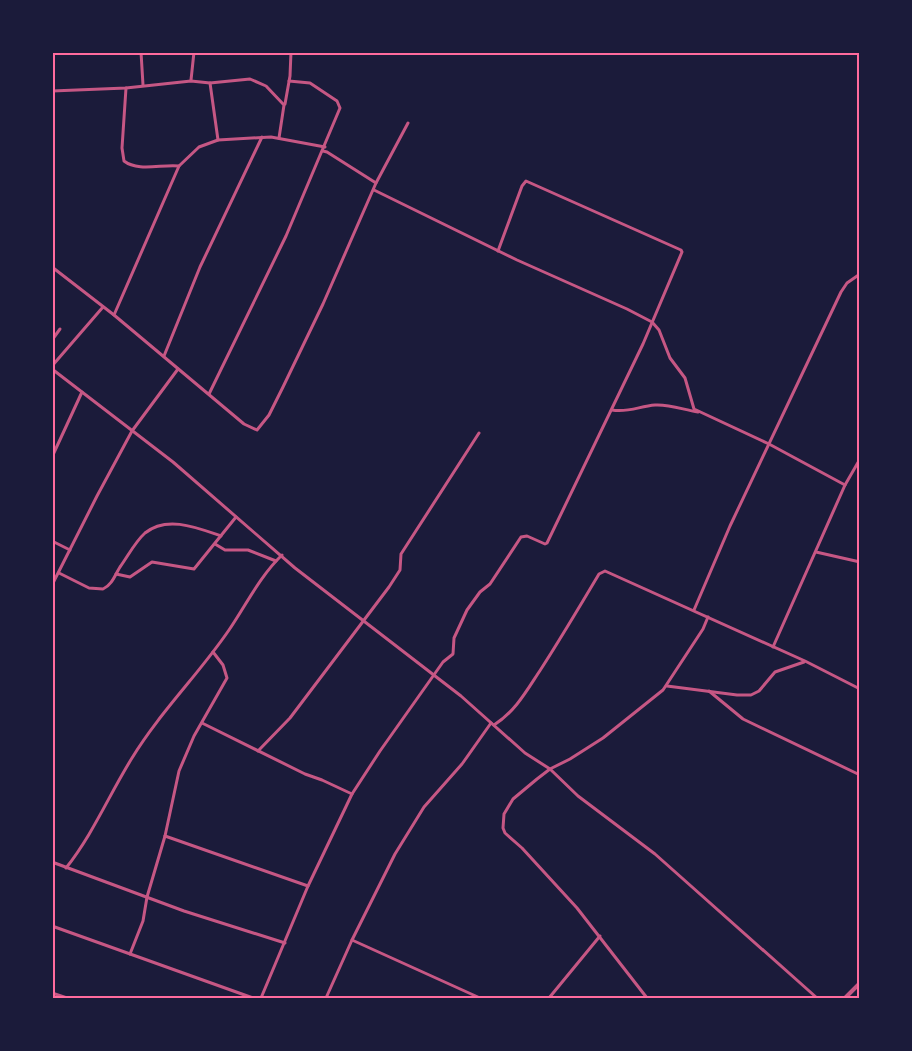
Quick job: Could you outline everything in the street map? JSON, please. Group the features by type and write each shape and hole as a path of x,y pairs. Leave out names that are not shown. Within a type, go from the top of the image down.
{"street":[{"path":"141,52 143,85"},
{"path":"191,81 194,52"},
{"path":"279,138 290,81 291,52"},
{"path":"52,91 126,88 191,81 210,83 255,80 266,86 284,105"},
{"path":"209,394 286,236 340,108 339,103 310,83 290,81"},
{"path":"210,83 218,140"},
{"path":"126,88 122,138 124,161 135,167 179,166"},
{"path":"52,267 114,315 250,429 257,430 284,387 376,183 408,123"},
{"path":"114,315 179,166 199,147 218,140 262,137 324,147"},
{"path":"164,356 200,267 262,137"},
{"path":"323,151 344,161 376,183"},
{"path":"261,999 309,886 352,794 442,662 453,654 454,638 467,610 480,592 490,585 521,537 527,536 547,544 612,410 682,254 681,250 526,181 522,186 498,251"},
{"path":"374,190 498,251 652,322 659,330 670,358 685,378 693,406 700,413"},
{"path":"694,610 730,526 840,292 847,283 860,274"},
{"path":"103,307 52,367 173,462 295,568 461,696 525,753 550,769 578,796 655,854 817,999"},
{"path":"52,340 60,329"},
{"path":"52,585 132,431 178,369"},
{"path":"52,457 82,392"},
{"path":"612,410 625,412 647,406 667,405 700,413 769,444 845,485"},
{"path":"258,751 290,718 399,571 401,554 479,433"},
{"path":"773,647 845,485 860,459"},
{"path":"116,574 130,577 152,562 194,569 236,517"},
{"path":"59,573 95,589 107,587 136,544 149,530 179,524 221,536"},
{"path":"52,541 70,550"},
{"path":"215,543 225,550 248,550 276,561"},
{"path":"816,552 860,562"},
{"path":"66,868 90,834 132,758 282,555"},
{"path":"326,998 394,854 412,826 430,800 462,764 492,724 510,714 518,704 602,572 614,575 694,610 806,661 860,689"},
{"path":"647,999 578,908 505,833 504,814 507,807 550,769 603,738 667,686 708,617"},
{"path":"130,954 142,921 165,836 179,771 187,751 227,678 224,666 213,651"},
{"path":"667,686 737,695 751,694 759,691 776,672 806,661"},
{"path":"709,691 743,719 860,775"},
{"path":"202,723 352,794"},
{"path":"165,836 309,886"},
{"path":"52,862 214,921 285,943"},
{"path":"52,926 253,999"},
{"path":"549,999 600,936"},
{"path":"352,940 480,999"},
{"path":"845,999 860,983"},
{"path":"52,993 67,999"}]}
